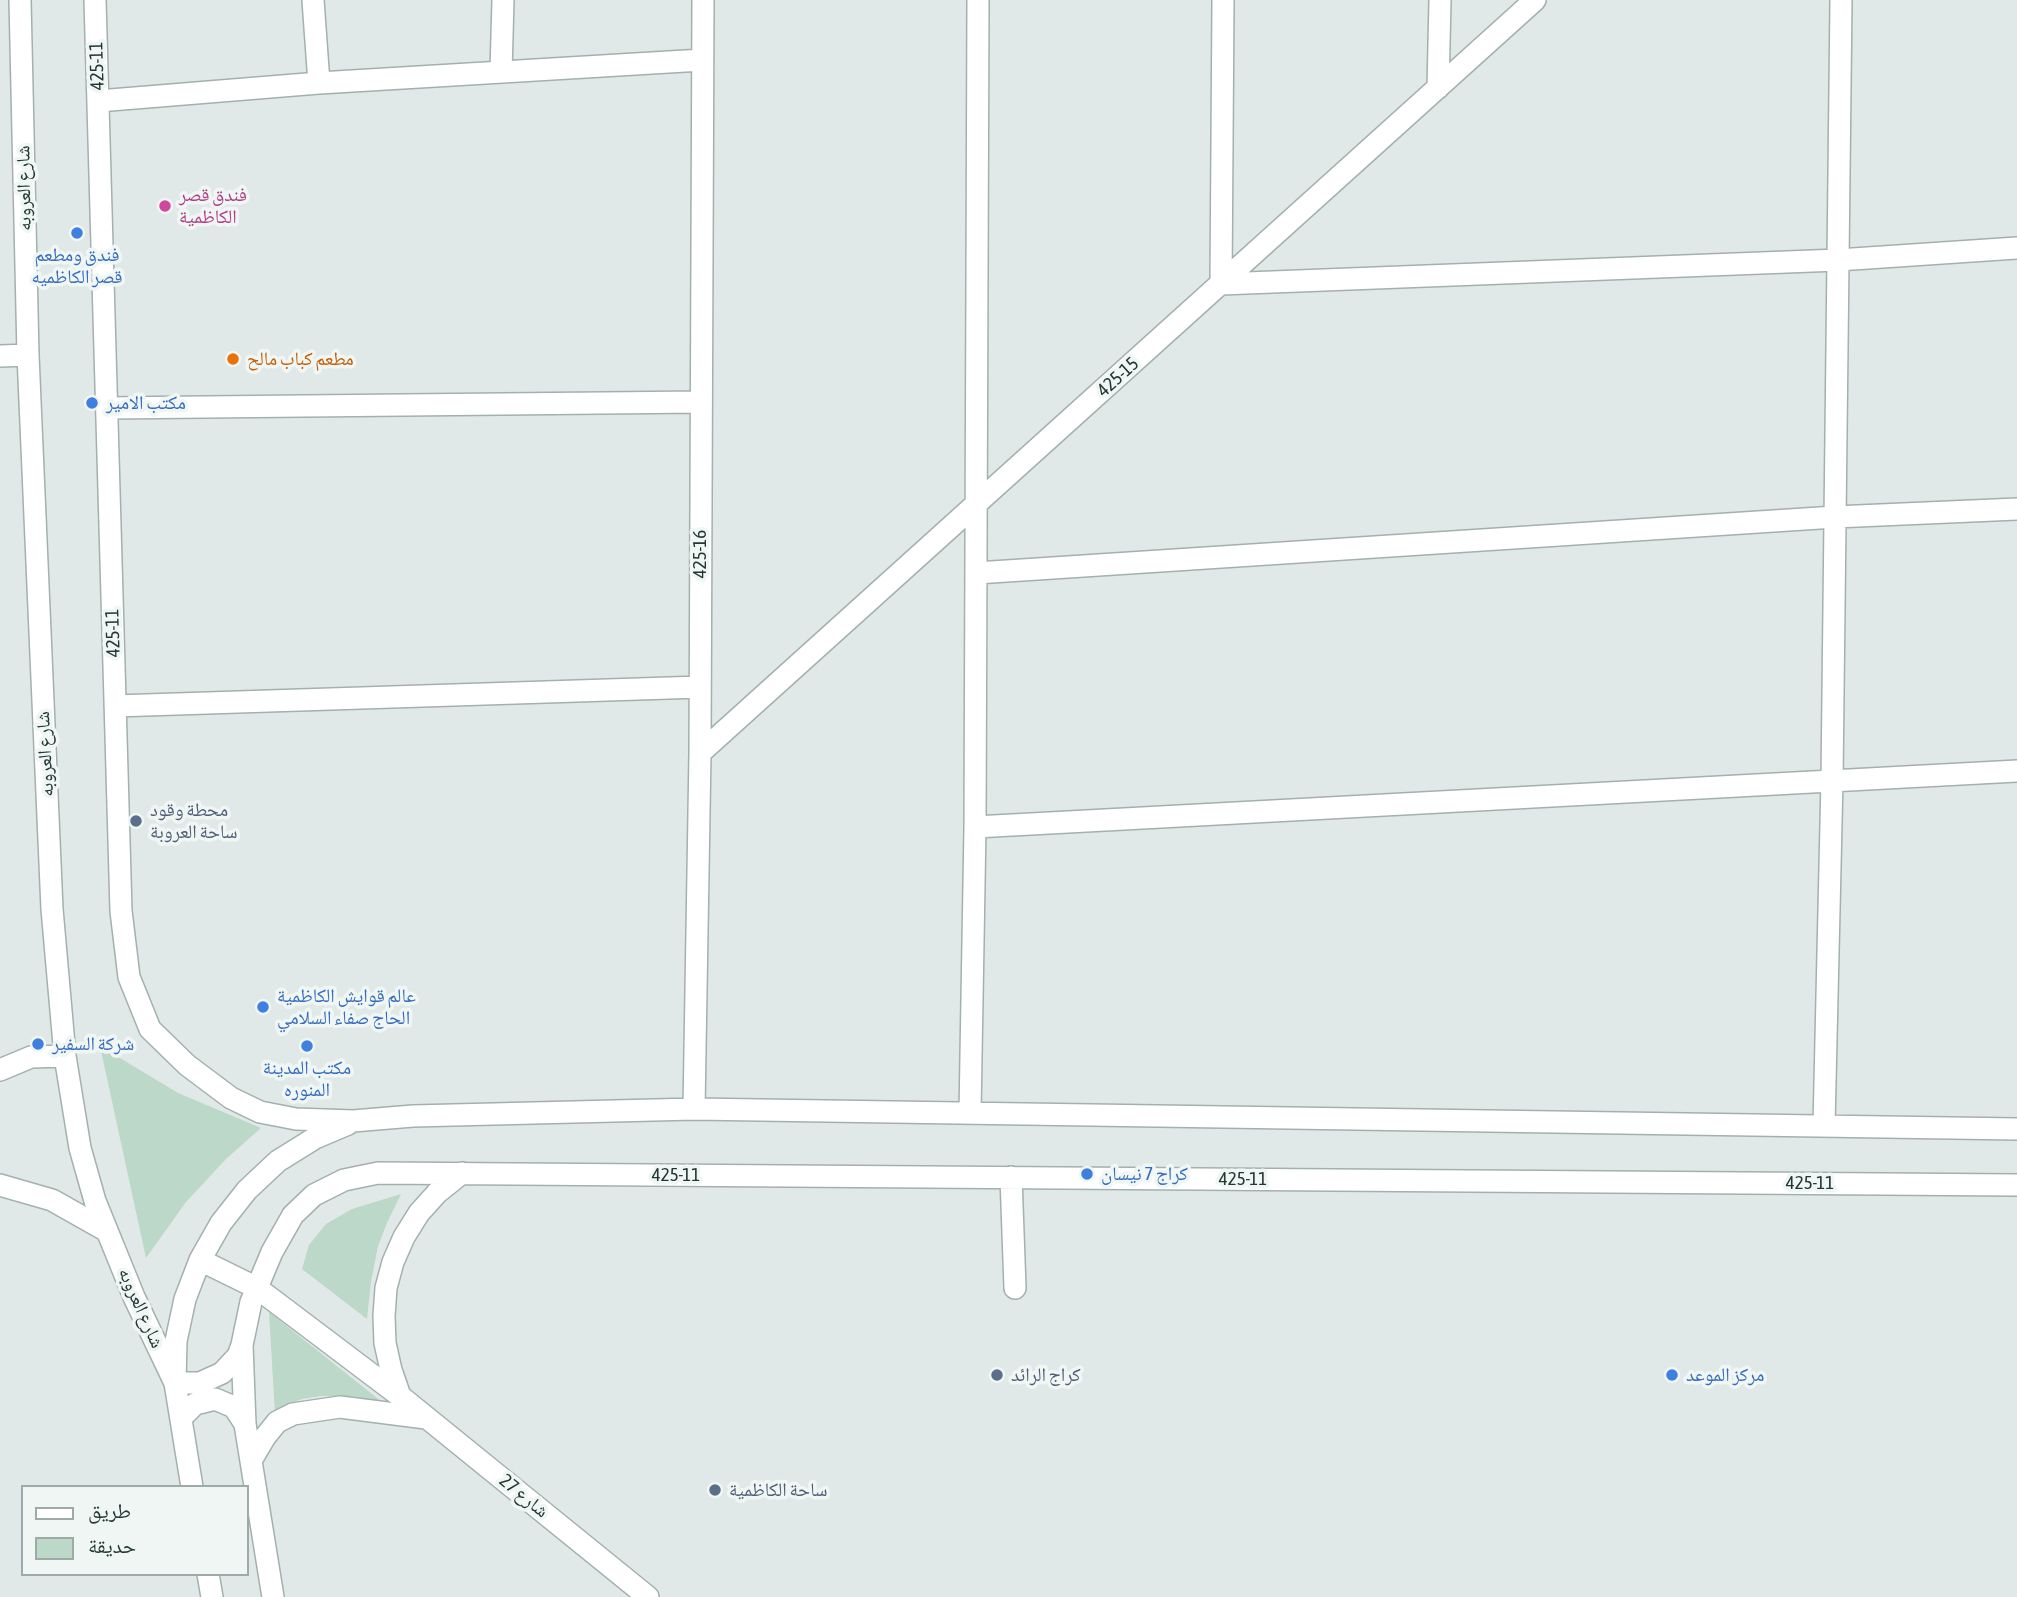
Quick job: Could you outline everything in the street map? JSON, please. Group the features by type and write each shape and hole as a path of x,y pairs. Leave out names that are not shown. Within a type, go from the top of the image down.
{"street":[{"name":"شارع العروبه","path":"20,0 28,355 52,909 65,1056 80,1149 95,1201 134,1297 175,1383 192,1485"},
{"name":"425-11","path":"95,0 121,911 129,977 150,1029 187,1065 231,1098 260,1112 296,1119 353,1121 413,1116 694,1109 2017,1129"},
{"path":"313,0 318,83"},
{"path":"501,72 503,0"},
{"name":"425-16","path":"694,1109 700,753 702,0"},
{"path":"970,1113 975,827 978,0"},
{"path":"1223,0 1221,284 1838,260 2017,248"},
{"path":"1438,88 1440,0"},
{"name":"425-15","path":"700,753 1535,0"},
{"path":"1824,1126 1832,780 1841,0"},
{"path":"98,101 318,83 702,60"},
{"path":"0,356 28,355"},
{"path":"107,408 701,402"},
{"path":"976,573 1835,517 2017,509"},
{"path":"115,706 700,687"},
{"path":"975,827 2017,771"},
{"path":"0,1070 31,1058 65,1056"},
{"name":"425-11","path":"175,1383 176,1341 183,1310 200,1260 221,1223 247,1190 278,1161 314,1138 353,1121"},
{"name":"425-11","path":"257,1288 272,1252 293,1215 314,1195 344,1180 379,1173 2017,1185"},
{"path":"400,1396 391,1370 384,1329 386,1289 393,1262 418,1213 462,1173"},
{"path":"1011,1177 1015,1288"},
{"path":"0,1185 52,1200 107,1231"},
{"name":"شارع 27","path":"200,1260 257,1288 428,1418 648,1597"},
{"path":"175,1383 200,1383 222,1373 238,1356 257,1288"},
{"path":"242,1345 246,1424 273,1597"},
{"path":"181,1418 195,1404 215,1399 234,1407 246,1424"},
{"path":"252,1459 277,1422 304,1412 340,1407 428,1418"},
{"path":"208,1576 212,1597"}],"green space":[{"path":"100,1046 178,1093 261,1128 227,1158 186,1202 146,1258"},
{"path":"401,1194 378,1246 367,1319 302,1269 309,1245 326,1224 352,1209"},
{"path":"269,1312 382,1402 352,1396 321,1396 284,1406 275,1414"}],"place":[{"name":"فندق قصر الكاظمية","path":"165,206"},
{"name":"فندق ومطعم قصر الكاظميه","path":"77,233"},
{"name":"مطعم كباب مالح","path":"233,359"},
{"name":"مكتب الامير","path":"92,403"},
{"name":"محطة وقود ساحة العروبة","path":"136,821"},
{"name":"عالم قوايش الكاظمية الحاج صفاء السلامي","path":"263,1007"},
{"name":"شركة السفير","path":"38,1044"},
{"name":"مكتب المدينة المنوره","path":"307,1046"},
{"name":"كراج 7 نيسان","path":"1087,1174"},
{"name":"كراج الرائد","path":"997,1375"},
{"name":"مركز الموعد","path":"1672,1375"},
{"name":"ساحة الكاظمية","path":"715,1490"}]}
